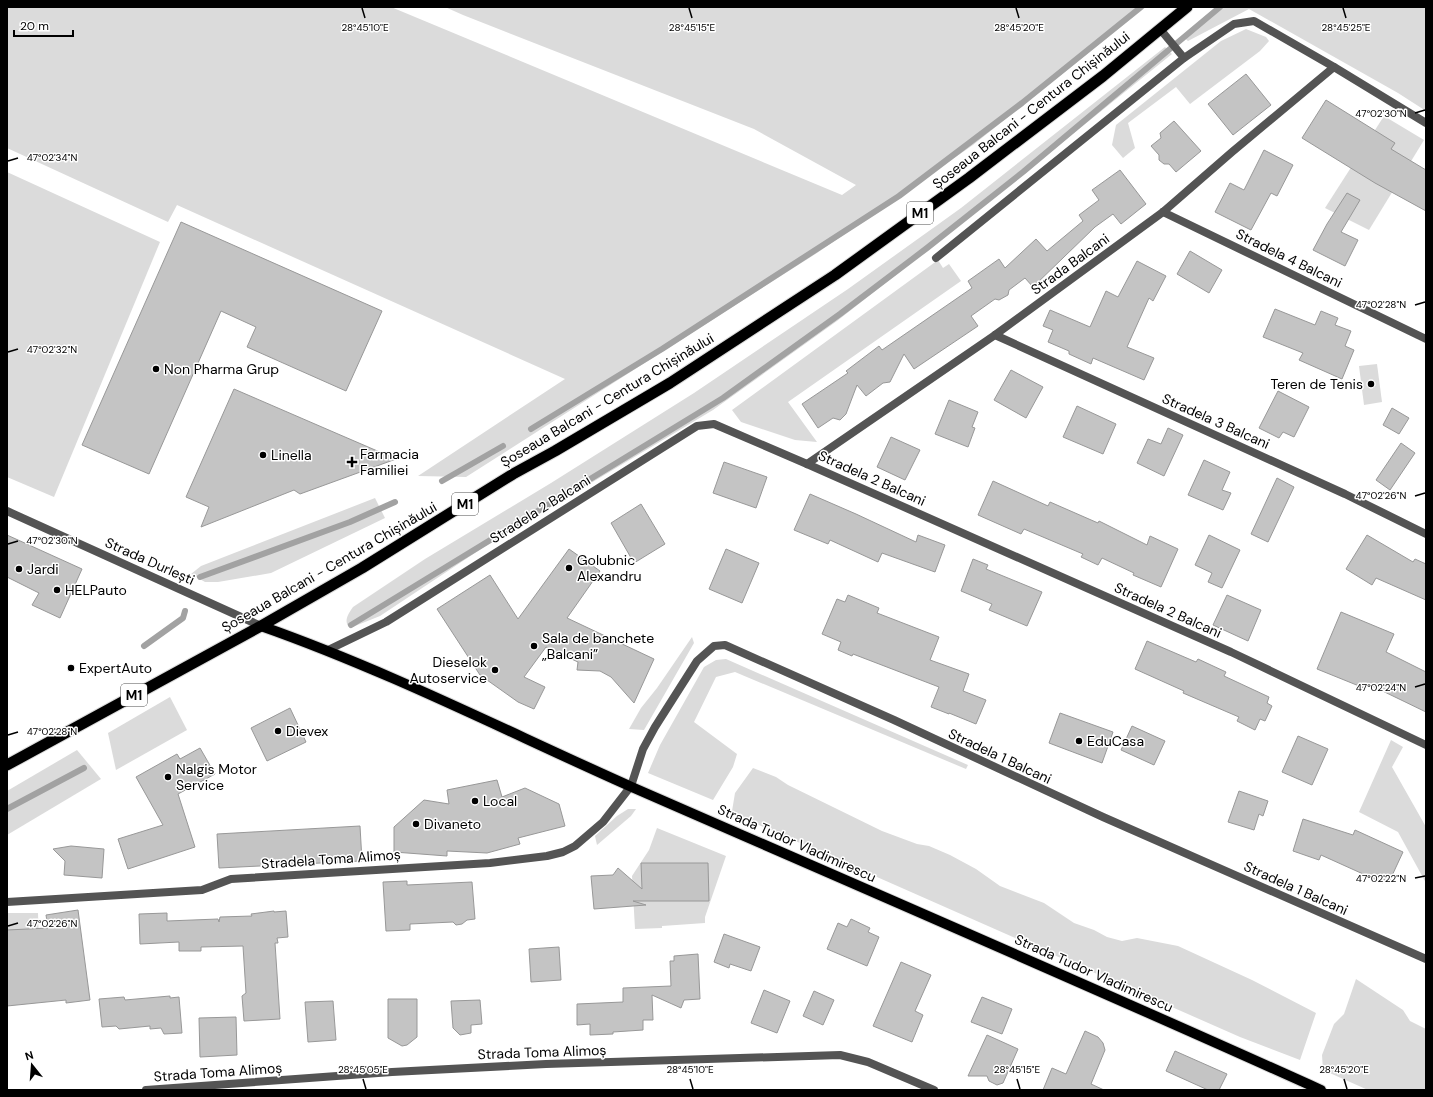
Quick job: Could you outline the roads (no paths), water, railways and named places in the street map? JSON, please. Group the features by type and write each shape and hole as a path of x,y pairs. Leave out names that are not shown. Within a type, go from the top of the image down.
{"highway":[{"name":"Șoseaua Balcani - Centura Chișinăului","path":"7,765 261,626 362,568 513,474 670,383 835,275 969,178 1103,76 1187,7"}],"main road":[{"name":"Strada Tudor Vladimirescu","path":"261,626 328,650 631,786 1112,996 1321,1090"}],"street":[{"path":"936,258 1184,58 1234,24 1254,20 1426,123"},
{"path":"1160,29 1184,58"},
{"name":"Strada Balcani","path":"808,464 995,335 1163,212 1334,67"},
{"name":"Stradela 4 Balcani","path":"1163,212 1426,339"},
{"name":"Stradela 3 Balcani","path":"995,335 1345,494 1426,534"},
{"name":"Stradela 2 Balcani","path":"328,650 386,622 697,426 714,424 808,464 1231,652 1426,745"},
{"name":"Strada Durlești","path":"7,511 261,626"},
{"name":"Stradela 1 Balcani","path":"631,786 643,749 655,727 697,661 714,646 725,645 1103,817 1426,959"},
{"name":"Stradela Toma Alimoș","path":"7,902 202,890 230,879 490,863 547,856 563,852 575,846 584,839 603,822 631,786"},
{"name":"Strada Toma Alimoș","path":"146,1090 392,1072 546,1064 840,1055 868,1062 934,1090"}],"waterway":[{"path":"531,429 662,349 899,196 1022,103 1141,7"},
{"path":"351,625 723,398 840,314 927,248 1023,172 1220,7"},
{"path":"442,481 503,446"},
{"path":"200,577 350,522 395,502"},
{"path":"144,646 183,618 185,611"},
{"path":"7,809 84,768"}],"place":[{"name":"Non Pharma Grup","path":"156,369"},
{"name":"Teren de Tenis","path":"1371,384"},
{"name":"Linella","path":"263,455"},
{"name":"Farmacia Familiei","path":"352,462"},
{"name":"Golubnic Alexandru","path":"569,568"},
{"name":"Jardi","path":"19,569"},
{"name":"HELPauto","path":"57,590"},
{"name":"Sala de banchete „Balcani”","path":"534,646"},
{"name":"ExpertAuto","path":"71,668"},
{"name":"Dieselok Autoservice","path":"495,670"},
{"name":"Dievex","path":"278,731"},
{"name":"EduCasa","path":"1079,741"},
{"name":"Nalgis Motor Service","path":"168,777"},
{"name":"Local","path":"475,801"},
{"name":"Divaneto","path":"416,824"}]}
